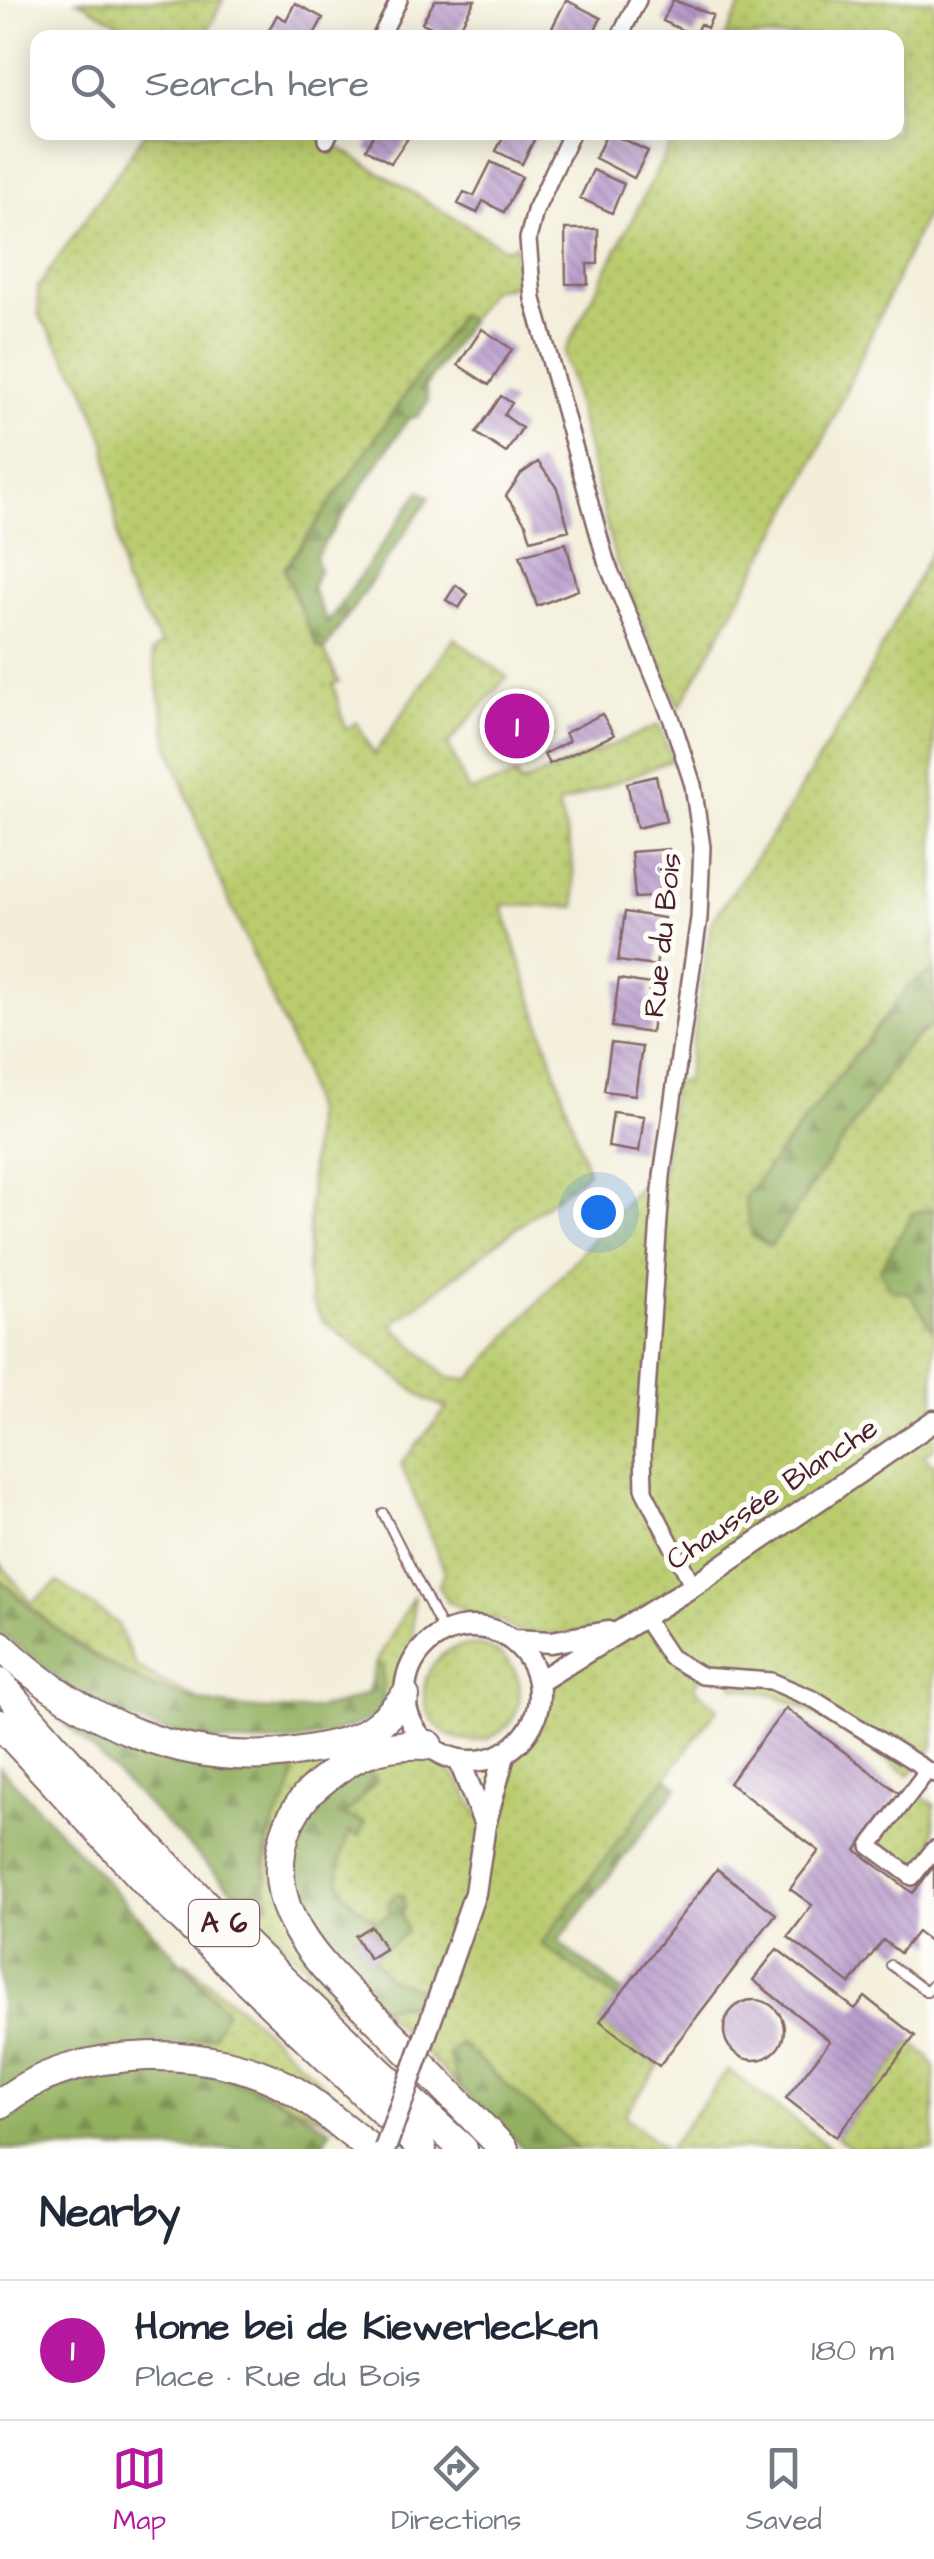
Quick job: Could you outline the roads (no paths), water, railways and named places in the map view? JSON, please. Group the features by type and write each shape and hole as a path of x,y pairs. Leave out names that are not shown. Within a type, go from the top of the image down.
{"highway":[{"path":"0,1644 29,1672 82,1708 139,1736 198,1752 284,1754 345,1743 370,1734 405,1696"},
{"name":"A 6","path":"0,1683 104,1800 224,1924 464,2149"},
{"name":"A 6","path":"0,1724 156,1893 422,2149"},
{"path":"429,1745 392,1743 358,1758 316,1786 306,1796 284,1837 280,1882 291,1918 320,1962 504,2149"},
{"path":"0,2104 13,2094 91,2062 155,2055 227,2062 296,2092 371,2149"}],"main road":[{"name":"Chaussée Blanche","path":"538,1682 693,1586 934,1420"},
{"path":"506,1752 475,1761 460,1760 429,1745 408,1714 405,1696 415,1658 444,1632 480,1627 513,1640 550,1642 615,1631"},
{"path":"385,2149 475,1893 485,1824 506,1752 533,1722 538,1682 525,1652 513,1640"},
{"path":"460,1760 485,1824"}],"street":[{"path":"384,30 400,0"},
{"path":"624,30 638,0"},
{"name":"Rue du Bois","path":"568,140 535,211 528,239 528,268 606,561 672,720 693,785 702,846 698,918 662,1176 643,1450 644,1492 693,1586"},
{"path":"642,1615 670,1657 702,1676 771,1681 815,1700 931,1772 870,1846 912,1877 934,1848"}],"lane":[{"path":"383,1513 444,1632"},
{"path":"891,1965 927,1992 934,1983"}],"place":[{"name":"Home bei de Kiewerlecken","path":"517,726"}]}
